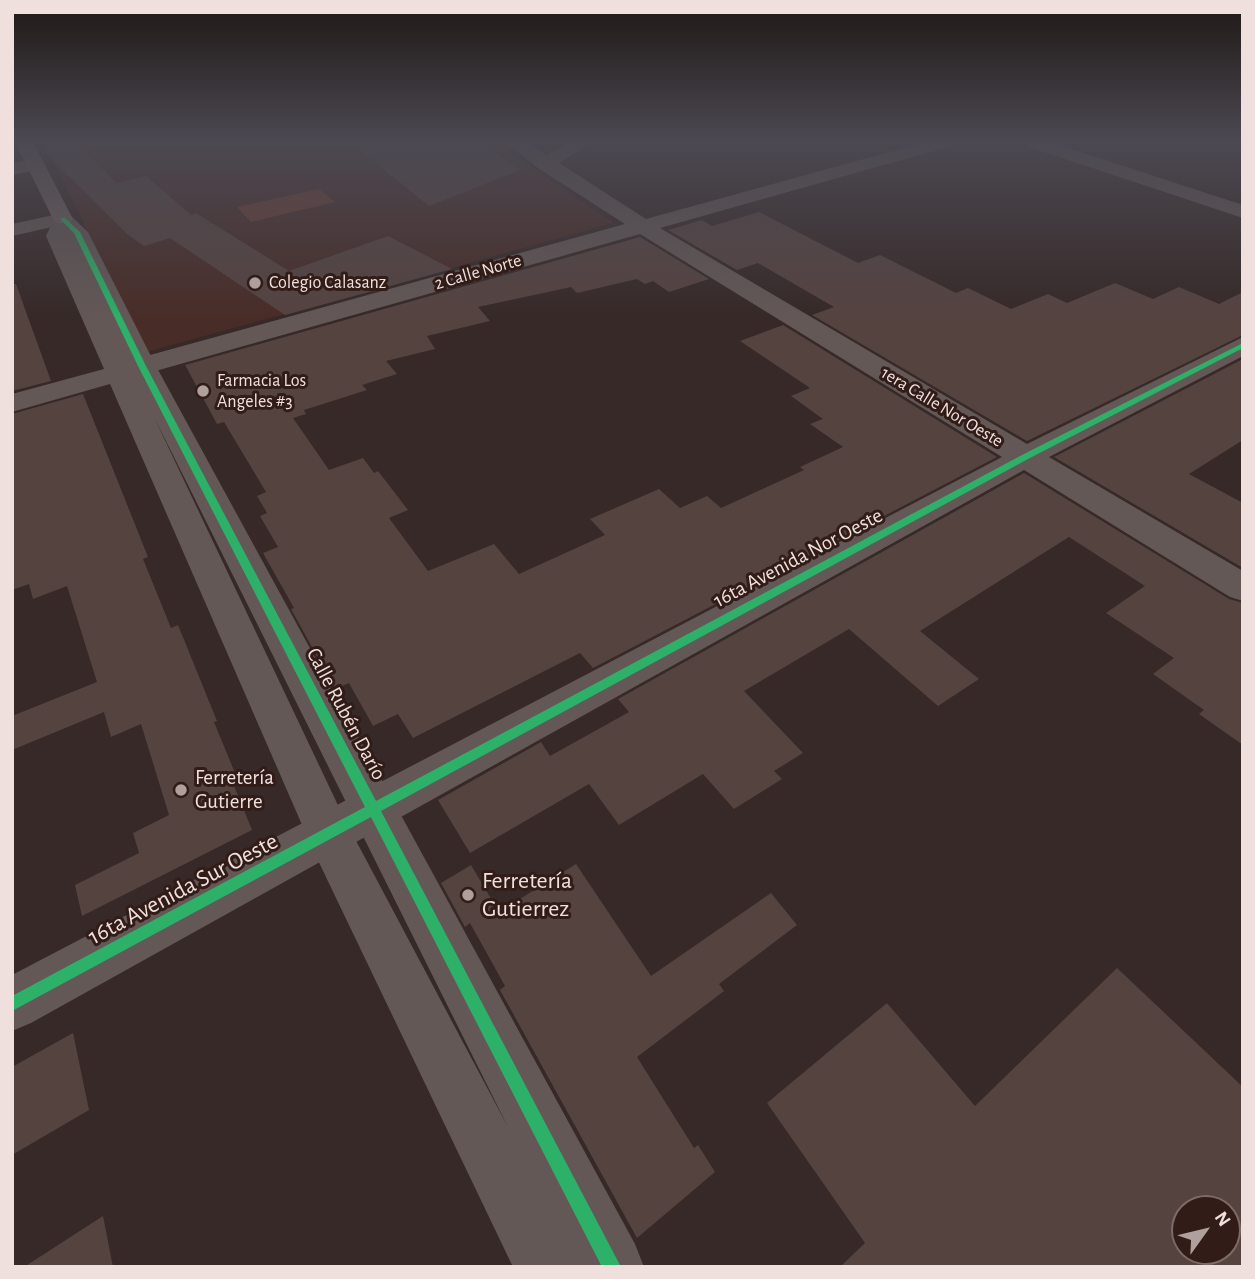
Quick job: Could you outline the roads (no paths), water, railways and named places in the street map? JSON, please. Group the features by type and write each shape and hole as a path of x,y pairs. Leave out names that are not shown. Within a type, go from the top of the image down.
{"main road":[{"path":"55,202 61,215"}],"street":[{"name":"1era Calle Nor Oeste","path":"604,202 1243,588"},
{"name":"2 Calle Norte","path":"12,403 730,202"},
{"path":"1212,202 1243,212"},
{"path":"12,221 61,215"},
{"path":"12,230 61,215"},
{"name":"Calle Rubén Darío","path":"61,215 57,236 130,370 187,485 374,809 612,1267"},
{"name":"16ta Avenida Nor Oeste","path":"374,809 1024,457 1243,345"},
{"name":"Calle Rubén Darío","path":"187,485 329,835 547,1267"},
{"name":"16ta Avenida Sur Oeste","path":"12,1004 374,809"}],"place":[{"name":"Colegio Calasanz","path":"255,283"},
{"name":"Farmacia Los Angeles #3","path":"203,391"},
{"name":"Ferretería Gutierre","path":"181,790"},
{"name":"Ferretería Gutierrez","path":"468,895"}]}
